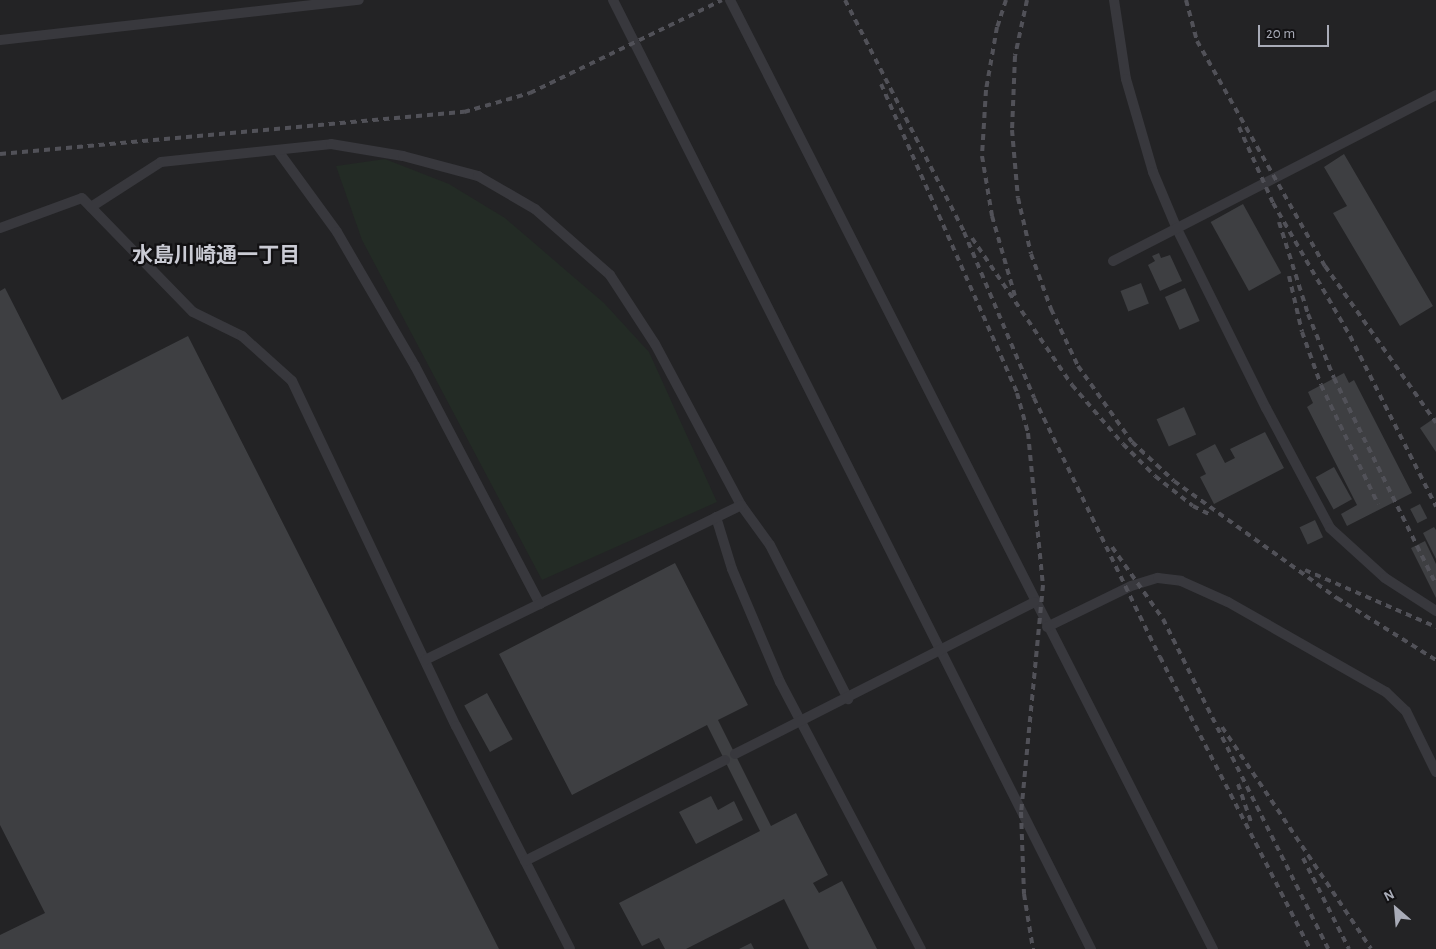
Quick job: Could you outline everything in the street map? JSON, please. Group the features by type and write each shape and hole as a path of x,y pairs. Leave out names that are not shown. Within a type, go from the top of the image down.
{"lane":[{"path":"0,40 359,0"},
{"path":"613,0 1091,949"},
{"path":"730,0 1047,627 1213,949"},
{"path":"1114,0 1126,79 1153,172 1177,229 1266,408 1330,528 1385,578 1436,611"},
{"path":"1113,261 1436,96"},
{"path":"91,207 161,162 340,144 403,156 478,176 535,209 595,260 621,292 655,344 741,505 770,545 848,699"},
{"path":"278,150 338,232 381,307 540,604"},
{"path":"0,228 82,198 193,312 242,336 292,381 425,660 570,949"},
{"path":"425,660 741,505"},
{"path":"716,517 732,569 800,724 921,949"},
{"path":"1047,627 1131,586 1158,578 1182,581 1228,602 1386,692 1406,712 1436,772"},
{"path":"735,754 800,724 1035,602"},
{"path":"525,861 725,760"}],"shaded area":[{"path":"0,0 1436,0 1436,949 0,949"},
{"path":"385,159 449,184 505,218 604,303 649,352 717,502 542,580 362,240 336,166"}],"building":[{"path":"1344,154 1433,306 1400,326 1333,213 1347,206 1324,167"},
{"path":"1243,204 1281,273 1249,291 1211,222"},
{"path":"1159,253 1161,258 1170,255 1182,281 1160,291 1148,265 1155,261 1152,256"},
{"path":"1141,283 1149,304 1128,311 1120,291"},
{"path":"5,288 62,400 188,336 499,949 0,949 0,935 45,913 0,825 0,291"},
{"path":"1185,288 1200,321 1180,330 1165,297"},
{"path":"1344,373 1349,383 1354,380 1412,493 1347,526 1341,514 1357,505 1307,407 1313,403 1308,392"},
{"path":"1184,407 1196,434 1169,447 1157,419"},
{"path":"1436,417 1436,452 1420,428"},
{"path":"1265,432 1284,468 1214,504 1200,477 1206,474 1196,454 1215,444 1225,463 1235,458 1230,449"},
{"path":"1334,467 1352,499 1334,510 1316,477"},
{"path":"1420,504 1427,518 1417,523 1410,509"},
{"path":"1315,520 1323,537 1308,544 1300,527"},
{"path":"1434,527 1436,530 1436,559 1423,533"},
{"path":"1425,541 1436,564 1436,598 1411,548"},
{"path":"675,563 748,705 718,720 771,826 796,813 828,875 813,883 819,893 842,881 877,949 809,949 784,899 686,949 665,949 659,938 642,946 619,903 760,831 707,725 572,795 499,654"},
{"path":"487,693 513,739 490,752 464,706"},
{"path":"711,796 718,810 734,801 743,820 696,844 679,812"},
{"path":"751,943 754,949 739,949"}],"railway":[{"path":"0,154 464,112 530,93 722,0"},
{"path":"845,0 964,232 1034,398 1160,657 1310,949"},
{"path":"1006,0 997,27 986,90 982,156 992,216 1015,296"},
{"path":"1027,0 1015,56 1012,130 1018,198 1031,254 1051,309 1078,366 1132,442 1174,481 1337,598 1436,660"},
{"path":"1186,0 1197,41 1325,266 1436,423"},
{"path":"881,84 1017,393 1028,433 1043,585 1021,812 1024,894 1033,949"},
{"path":"1239,127 1273,203 1350,336 1436,506"},
{"path":"1279,222 1308,314 1334,378 1436,584"},
{"path":"972,238 1072,385 1123,444 1155,476 1193,506 1211,515"},
{"path":"1289,276 1302,332 1321,385 1378,504"},
{"path":"1112,547 1163,619 1328,949"},
{"path":"1305,570 1436,627"},
{"path":"1222,727 1371,949"},
{"path":"1238,784 1251,822"},
{"path":"1303,858 1349,949"}],"district":[{"name":"水島川崎通一丁目","path":"216,256"}]}
